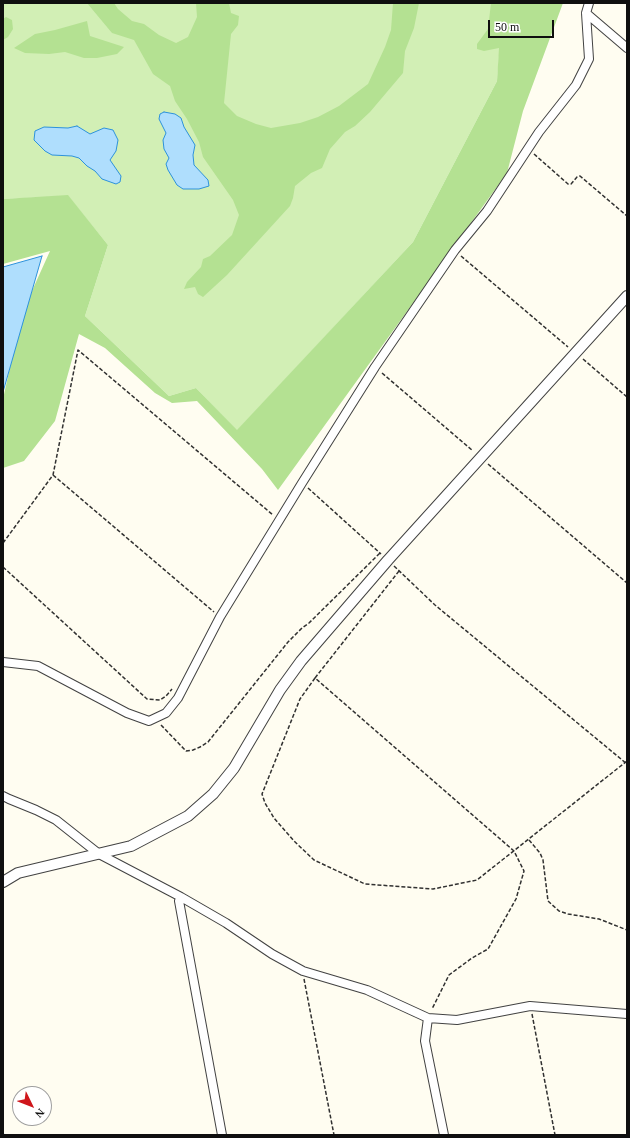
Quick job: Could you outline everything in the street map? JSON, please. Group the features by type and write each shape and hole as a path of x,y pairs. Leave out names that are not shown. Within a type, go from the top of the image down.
{"street":[{"path":"3,662 38,666 127,713 149,721 166,713 178,698 220,617 375,366 455,250 487,211 539,132 576,85 589,59 586,14 589,3"},
{"path":"586,14 627,48"},
{"path":"620,42 627,36"},
{"path":"3,882 18,873 131,846 188,816 213,794 234,768 280,690 301,661 388,560 627,296"},
{"path":"3,796 56,820 99,854 181,897 226,923 272,954 303,972 367,990 428,1018 457,1020 530,1006 627,1014"},
{"path":"181,897 179,901 222,1135"},
{"path":"428,1018 425,1041 444,1135"}],"path":[{"path":"528,149 568,184 571,184 577,177 580,176 627,216"},
{"path":"455,250 627,397"},
{"path":"3,543 52,475 78,350 279,520"},
{"path":"375,366 627,583"},
{"path":"52,475 220,617"},
{"path":"302,483 388,560 435,606 626,764"},
{"path":"154,719 186,751 194,750 208,742 288,642 302,628 309,624 380,553"},
{"path":"3,567 147,699 160,700 175,686 184,686"},
{"path":"399,571 300,699 262,794 265,803 274,818 294,841 314,860 365,884 433,889 477,880 626,764 627,761"},
{"path":"315,678 514,851 524,871 516,900 488,949 472,958 449,975 428,1018"},
{"path":"528,839 540,853 543,860 548,901 559,912 599,919 627,930"},
{"path":"303,972 334,1135"},
{"path":"530,1006 555,1135"}],"green space":[{"path":"3,3 503,3 497,81 413,242 237,431 196,388 169,396 85,316 108,245 68,196 3,199"},
{"path":"87,3 114,3 118,9 132,21 144,24 159,35 176,43 188,37 197,17 196,3 229,3 231,13 239,16 238,25 231,34 224,103 237,116 256,124 271,128 300,123 318,117 339,106 368,84 391,30 393,3 419,3 414,28 405,51 403,73 370,112 355,126 345,132 330,149 322,168 311,173 295,186 290,206 227,275 203,297 198,294 195,287 184,289 187,282 201,267 203,259 210,256 232,235 239,215 233,200 203,157 199,142 187,119 175,101 170,86 153,74 134,40 112,33"},
{"path":"491,3 563,3 523,111 507,173 278,490 262,469 197,401 172,403 155,393 105,348 79,334 55,421 24,461 3,468 3,399 22,313 50,251 3,264 3,199 68,195 108,245 85,316 169,396 196,388 237,430 413,242 497,81 499,48 484,51 477,49 477,44 488,29"},
{"path":"6,17 12,20 13,29 8,37 3,40 3,19"},
{"path":"87,21 90,36 124,47 117,54 97,58 84,58 65,52 49,54 25,53 14,48 35,34"}],"water":[{"path":"164,112 175,114 181,118 184,127 195,145 193,155 194,165 208,180 209,186 199,189 183,189 177,185 166,164 169,158 164,149 163,140 166,133 159,119 160,114"},
{"path":"77,126 90,134 104,128 113,130 118,140 116,151 110,160 121,176 120,182 116,184 102,179 79,158 72,156 52,155 45,151 34,140 35,131 44,127 68,128"},
{"path":"42,256 3,392 3,267"}]}
